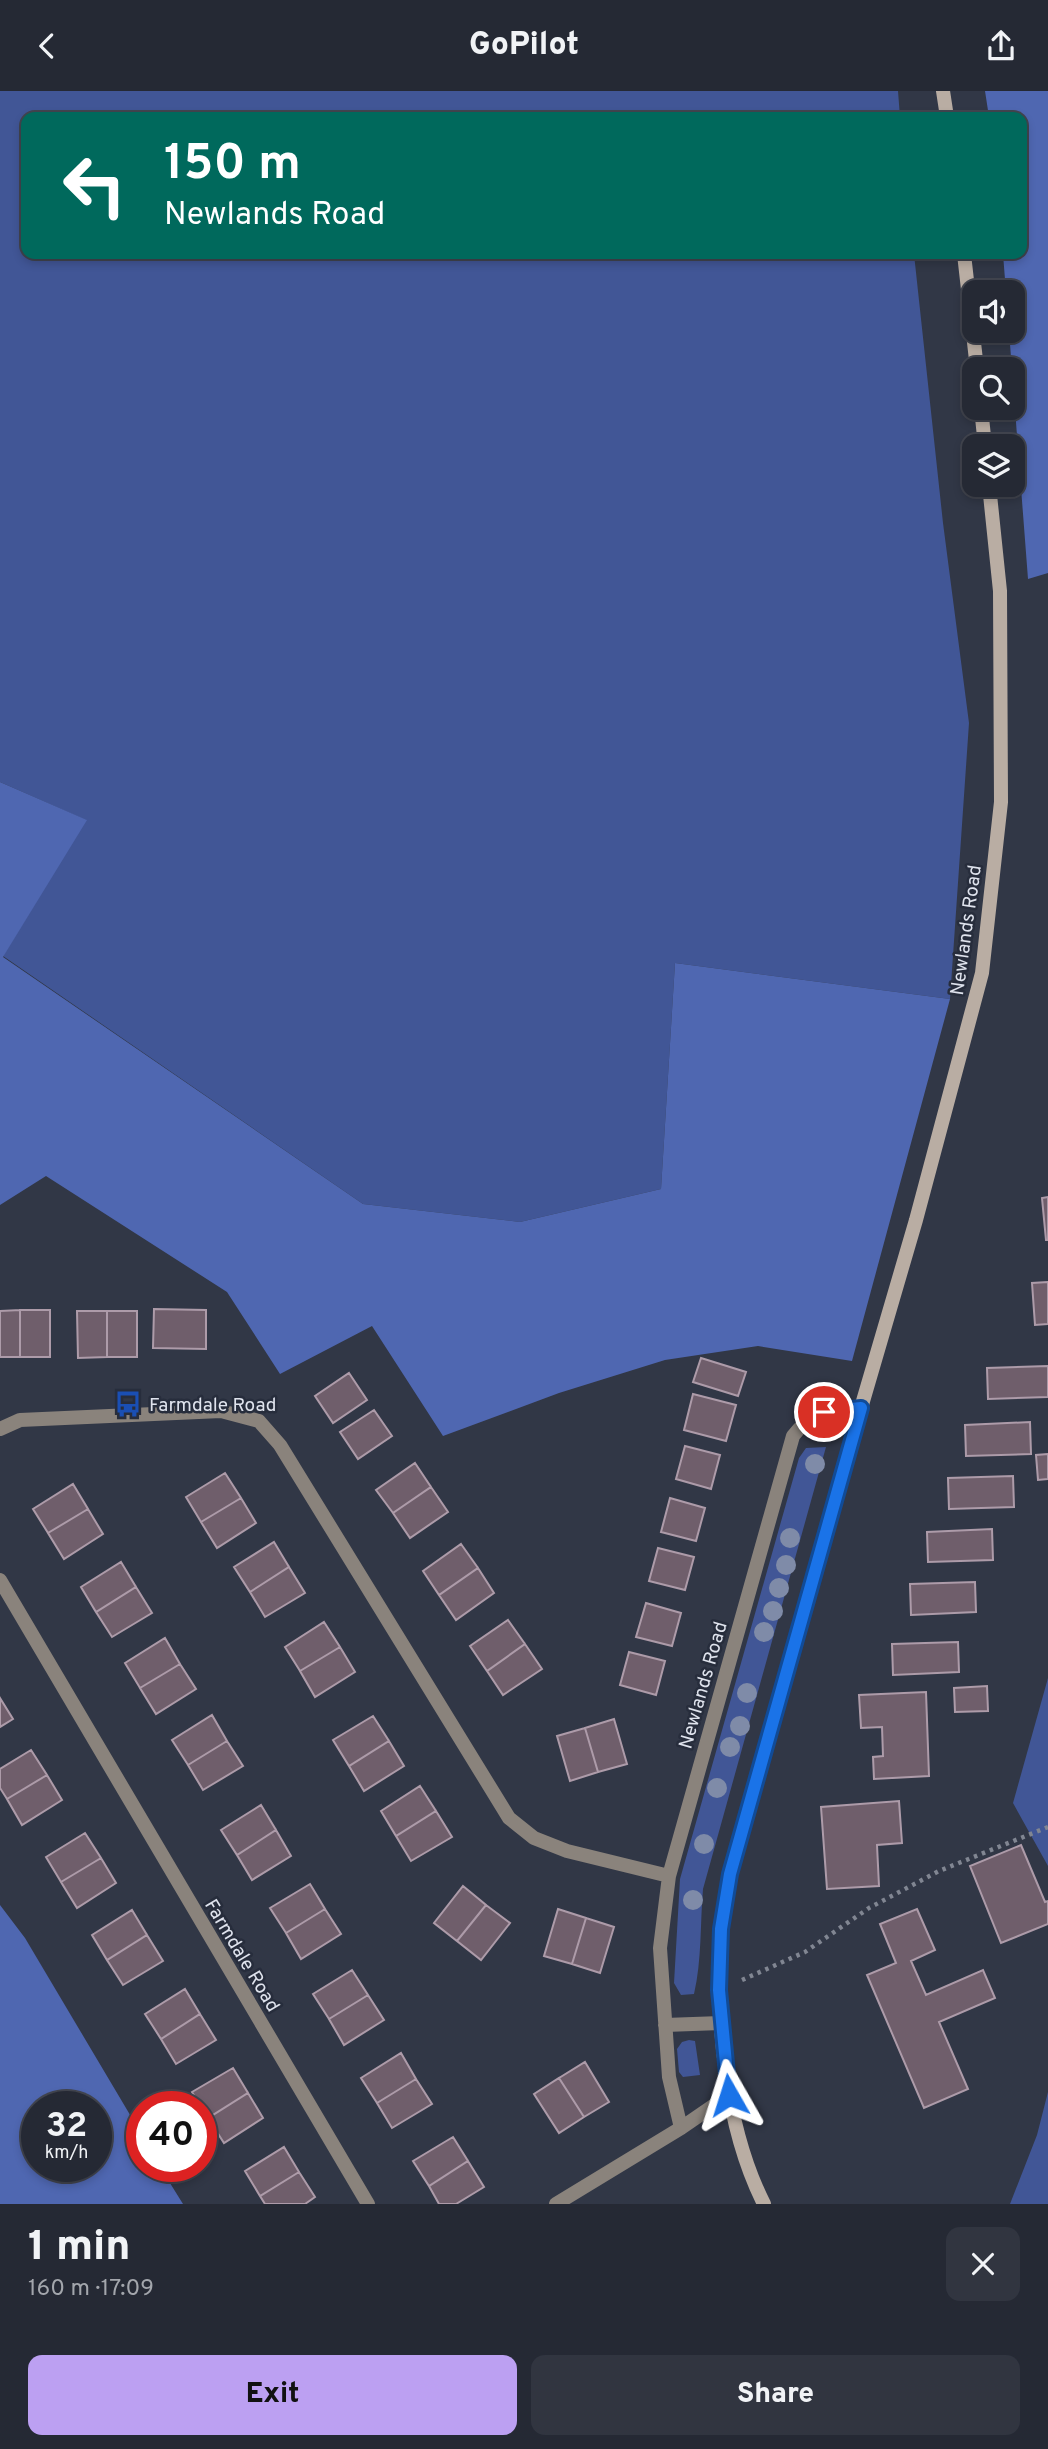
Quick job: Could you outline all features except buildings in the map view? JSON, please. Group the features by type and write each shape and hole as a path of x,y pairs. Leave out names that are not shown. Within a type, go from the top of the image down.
{"street":[{"path":"943,91 946,112"},
{"path":"965,259 976,357"},
{"name":"Newlands Road","path":"764,2204 744,2149 729,2095 719,1990 721,1929 730,1874 916,1220 982,973 1002,802 1000,591 990,497"},
{"name":"Newlands Road","path":"681,2128 669,2077 660,1948 669,1876 793,1437 805,1420 824,1412 861,1408"},
{"path":"0,1429 20,1420 221,1411 259,1421 280,1445 509,1818 534,1838 567,1851 669,1876"},
{"name":"Farmdale Road","path":"0,1580 368,2204"},
{"path":"666,2025 721,2023"},
{"path":"556,2204 681,2128 729,2095"}],"path":[{"path":"719,1990 805,1952 869,1908 939,1871 1048,1827"}],"shaded area":[{"path":"0,91 898,91 900,112 21,112 21,259 915,259 943,523 969,723 950,999 675,963 661,1189 520,1222 363,1204 3,956 86,820 0,782"},
{"path":"985,91 1048,91 1048,573 1028,579 1022,497 1025,497 1025,434 1017,434 1016,420 1025,420 1025,357 1011,357 1010,343 1025,343 1025,280 1005,280 1003,259 1027,259 1027,112 988,112"},
{"path":"0,782 87,820 3,957 363,1204 520,1222 661,1189 675,963 950,999 852,1361 758,1346 665,1360 559,1393 443,1436 372,1326 280,1374 227,1292 46,1176 0,1205"},
{"path":"826,1447 703,1889 700,1955 694,1994 681,1995 674,1983 680,1879 799,1458 806,1448"},
{"path":"1048,1678 1048,1866 1013,1803"},
{"path":"0,1905 25,1938 126,2108 126,2182 169,2182 183,2204 0,2204"},
{"path":"695,2041 700,2075 683,2077 679,2072 677,2049 682,2042"},
{"path":"1048,2092 1048,2204 1010,2204 1037,2135"}],"place":[{"name":"Farmdale Road","path":"128,1404"}],"route":[{"path":"729,2095 719,1990 721,1929 730,1874 861,1408 824,1412"}]}
